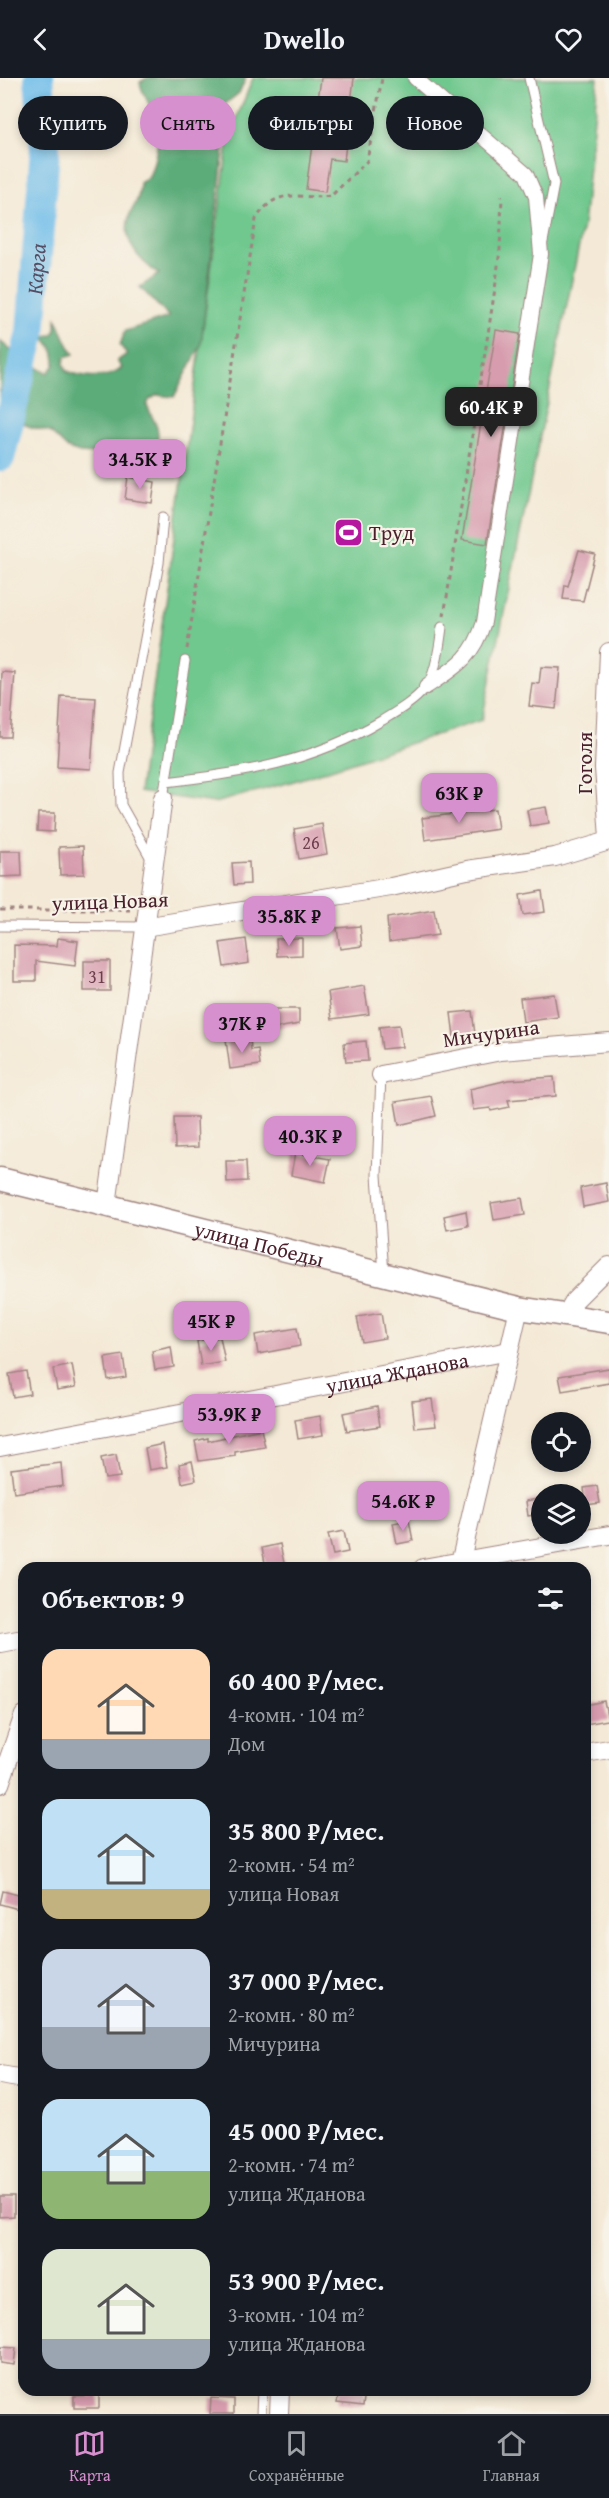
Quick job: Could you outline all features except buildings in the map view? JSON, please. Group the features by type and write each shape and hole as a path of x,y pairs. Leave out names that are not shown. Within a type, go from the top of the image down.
{"street":[{"path":"415,78 526,174 536,197 541,254 484,622 473,651 459,665 426,687"},
{"name":"Гоголя","path":"609,652 604,768 609,840"},
{"path":"107,1205 145,918 165,790"},
{"name":"улица Новая","path":"145,918 392,887 467,870 555,858 609,840"},
{"name":"Мичурина","path":"381,1076 501,1051 609,1042"},
{"name":"улица Победы","path":"0,1179 519,1308"},
{"path":"566,1316 574,1301 609,1266"},
{"path":"461,1562 519,1308 609,1322"},
{"name":"улица Жданова","path":"0,1447 509,1351"},
{"path":"466,1562 609,1535"},
{"path":"0,1643 18,1640"},
{"path":"0,1784 18,1732"},
{"path":"591,1752 609,1749"},
{"path":"0,2075 18,2078"},
{"path":"279,2414 280,2396"}],"lane":[{"path":"529,78 554,184 541,254"},
{"path":"154,864 121,805 120,773 159,563 163,518"},
{"path":"185,661 165,790 314,755 399,711 426,687 438,653 442,627"},
{"name":"улица Новая","path":"0,926 145,918"},
{"path":"381,1076 377,1175 384,1274"},
{"path":"261,2414 262,2396"}],"path":[{"path":"185,661 256,219 269,203 284,195 330,196 363,168 369,154 382,78"},
{"path":"442,627 498,271 502,196"},
{"path":"0,910 145,918"}],"green space":[{"path":"147,78 246,78 235,96 145,96 140,82"},
{"name":"Труд","path":"253,78 598,78 583,226 482,720 294,781 214,803 139,792 227,150 236,150 236,120"},
{"path":"157,150 224,150 201,345 174,397 157,395 149,400 147,406 158,433 155,444 150,450 142,457 80,453 68,449 50,432 28,426 15,418 0,417 0,341 24,361 48,373 55,365 54,356 51,346 42,336 52,335 56,330 56,318 74,354 65,357 64,364 67,371 88,376 103,376 122,368 117,361 127,354 120,345 125,331 169,317 140,287 159,274 138,256 128,233 130,214 136,203 140,183 149,177"}],"waterway":[{"name":"Карга","path":"0,457 31,333 45,149 39,78"}],"place":[{"name":"Труд","path":"348,532"}]}
